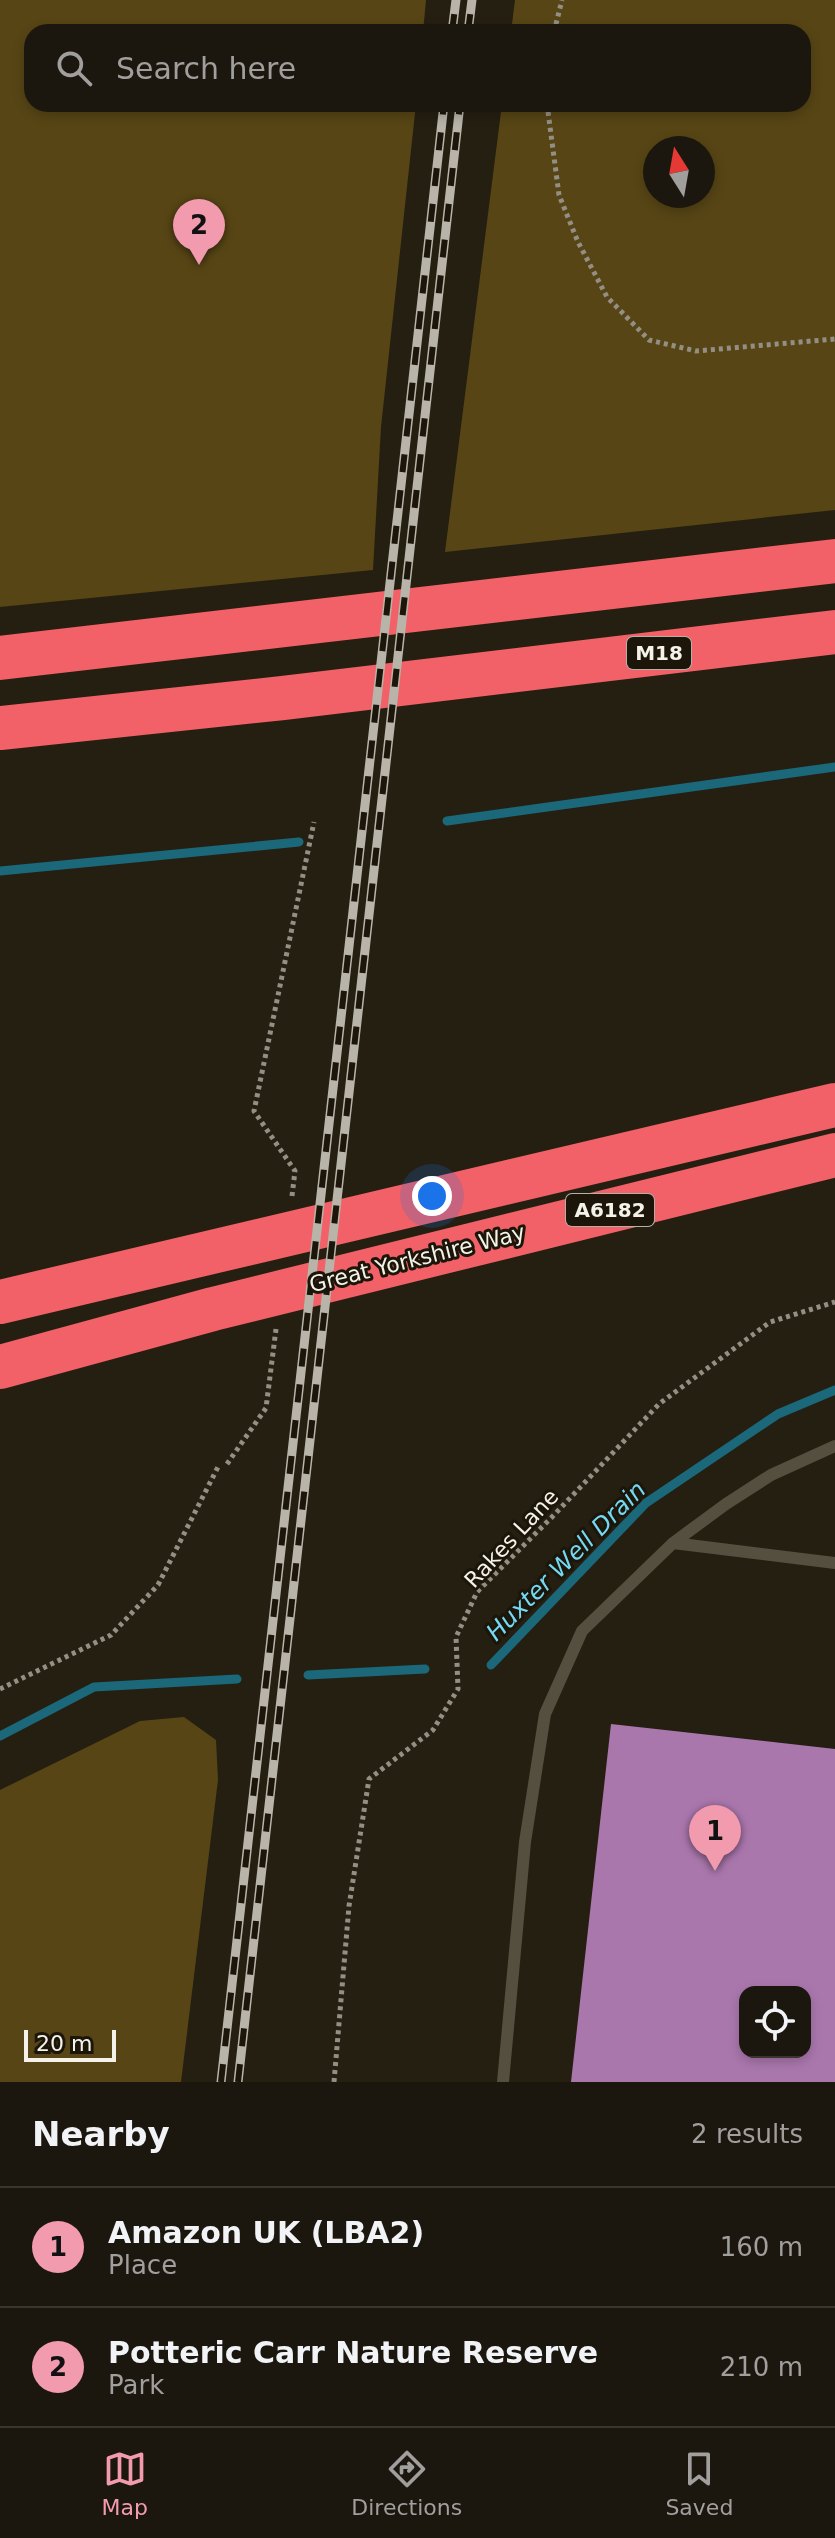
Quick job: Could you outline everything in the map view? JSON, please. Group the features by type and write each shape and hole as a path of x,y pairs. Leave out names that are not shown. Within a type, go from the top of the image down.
{"highway":[{"path":"0,658 835,561"},
{"name":"M18","path":"0,728 283,698 835,632"},
{"name":"A6182","path":"0,1302 835,1105"},
{"name":"Great Yorkshire Way","path":"0,1367 386,1265 835,1155"}],"lane":[{"path":"503,2082 525,1842 545,1714 582,1631 673,1543 726,1504 771,1475 835,1446"},
{"path":"673,1543 835,1563"}],"path":[{"path":"556,24 562,0"},
{"path":"548,112 559,195 578,242 607,297 649,340 696,351 835,339"},
{"path":"291,1203 295,1171 254,1111 314,822"},
{"name":"Rakes Lane","path":"334,2082 349,1906 369,1779 433,1730 458,1689 456,1637 477,1592 659,1404 770,1322 835,1302"},
{"path":"227,1464 266,1408 278,1313"},
{"path":"0,1689 111,1635 158,1585 219,1465"}],"shaded area":[{"path":"0,0 426,0 424,24 24,24 24,112 415,112 381,427 373,570 0,607"},
{"path":"515,0 835,0 835,510 445,552 501,112 811,112 811,24 512,24"},
{"path":"184,1717 216,1740 218,1780 181,2082 0,2082 0,1790 140,1721"}],"building":[{"path":"611,1724 835,1749 835,2082 571,2082"}],"waterway":[{"path":"447,821 835,767"},
{"path":"0,871 299,842"},
{"name":"Huxter Well Drain","path":"491,1665 646,1503 778,1414 835,1390"},
{"name":"Huxter Well Drain","path":"308,1675 425,1669"},
{"name":"Huxter Well Drain","path":"0,1736 94,1687 237,1679"}],"railway":[{"path":"453,24 456,0"},
{"path":"469,24 472,0"},
{"path":"221,2082 443,112"},
{"path":"238,2082 459,112"}],"place":[{"name":"Potteric Carr Nature Reserve","path":"199,265"},
{"name":"Amazon UK (LBA2)","path":"715,1871"}]}
